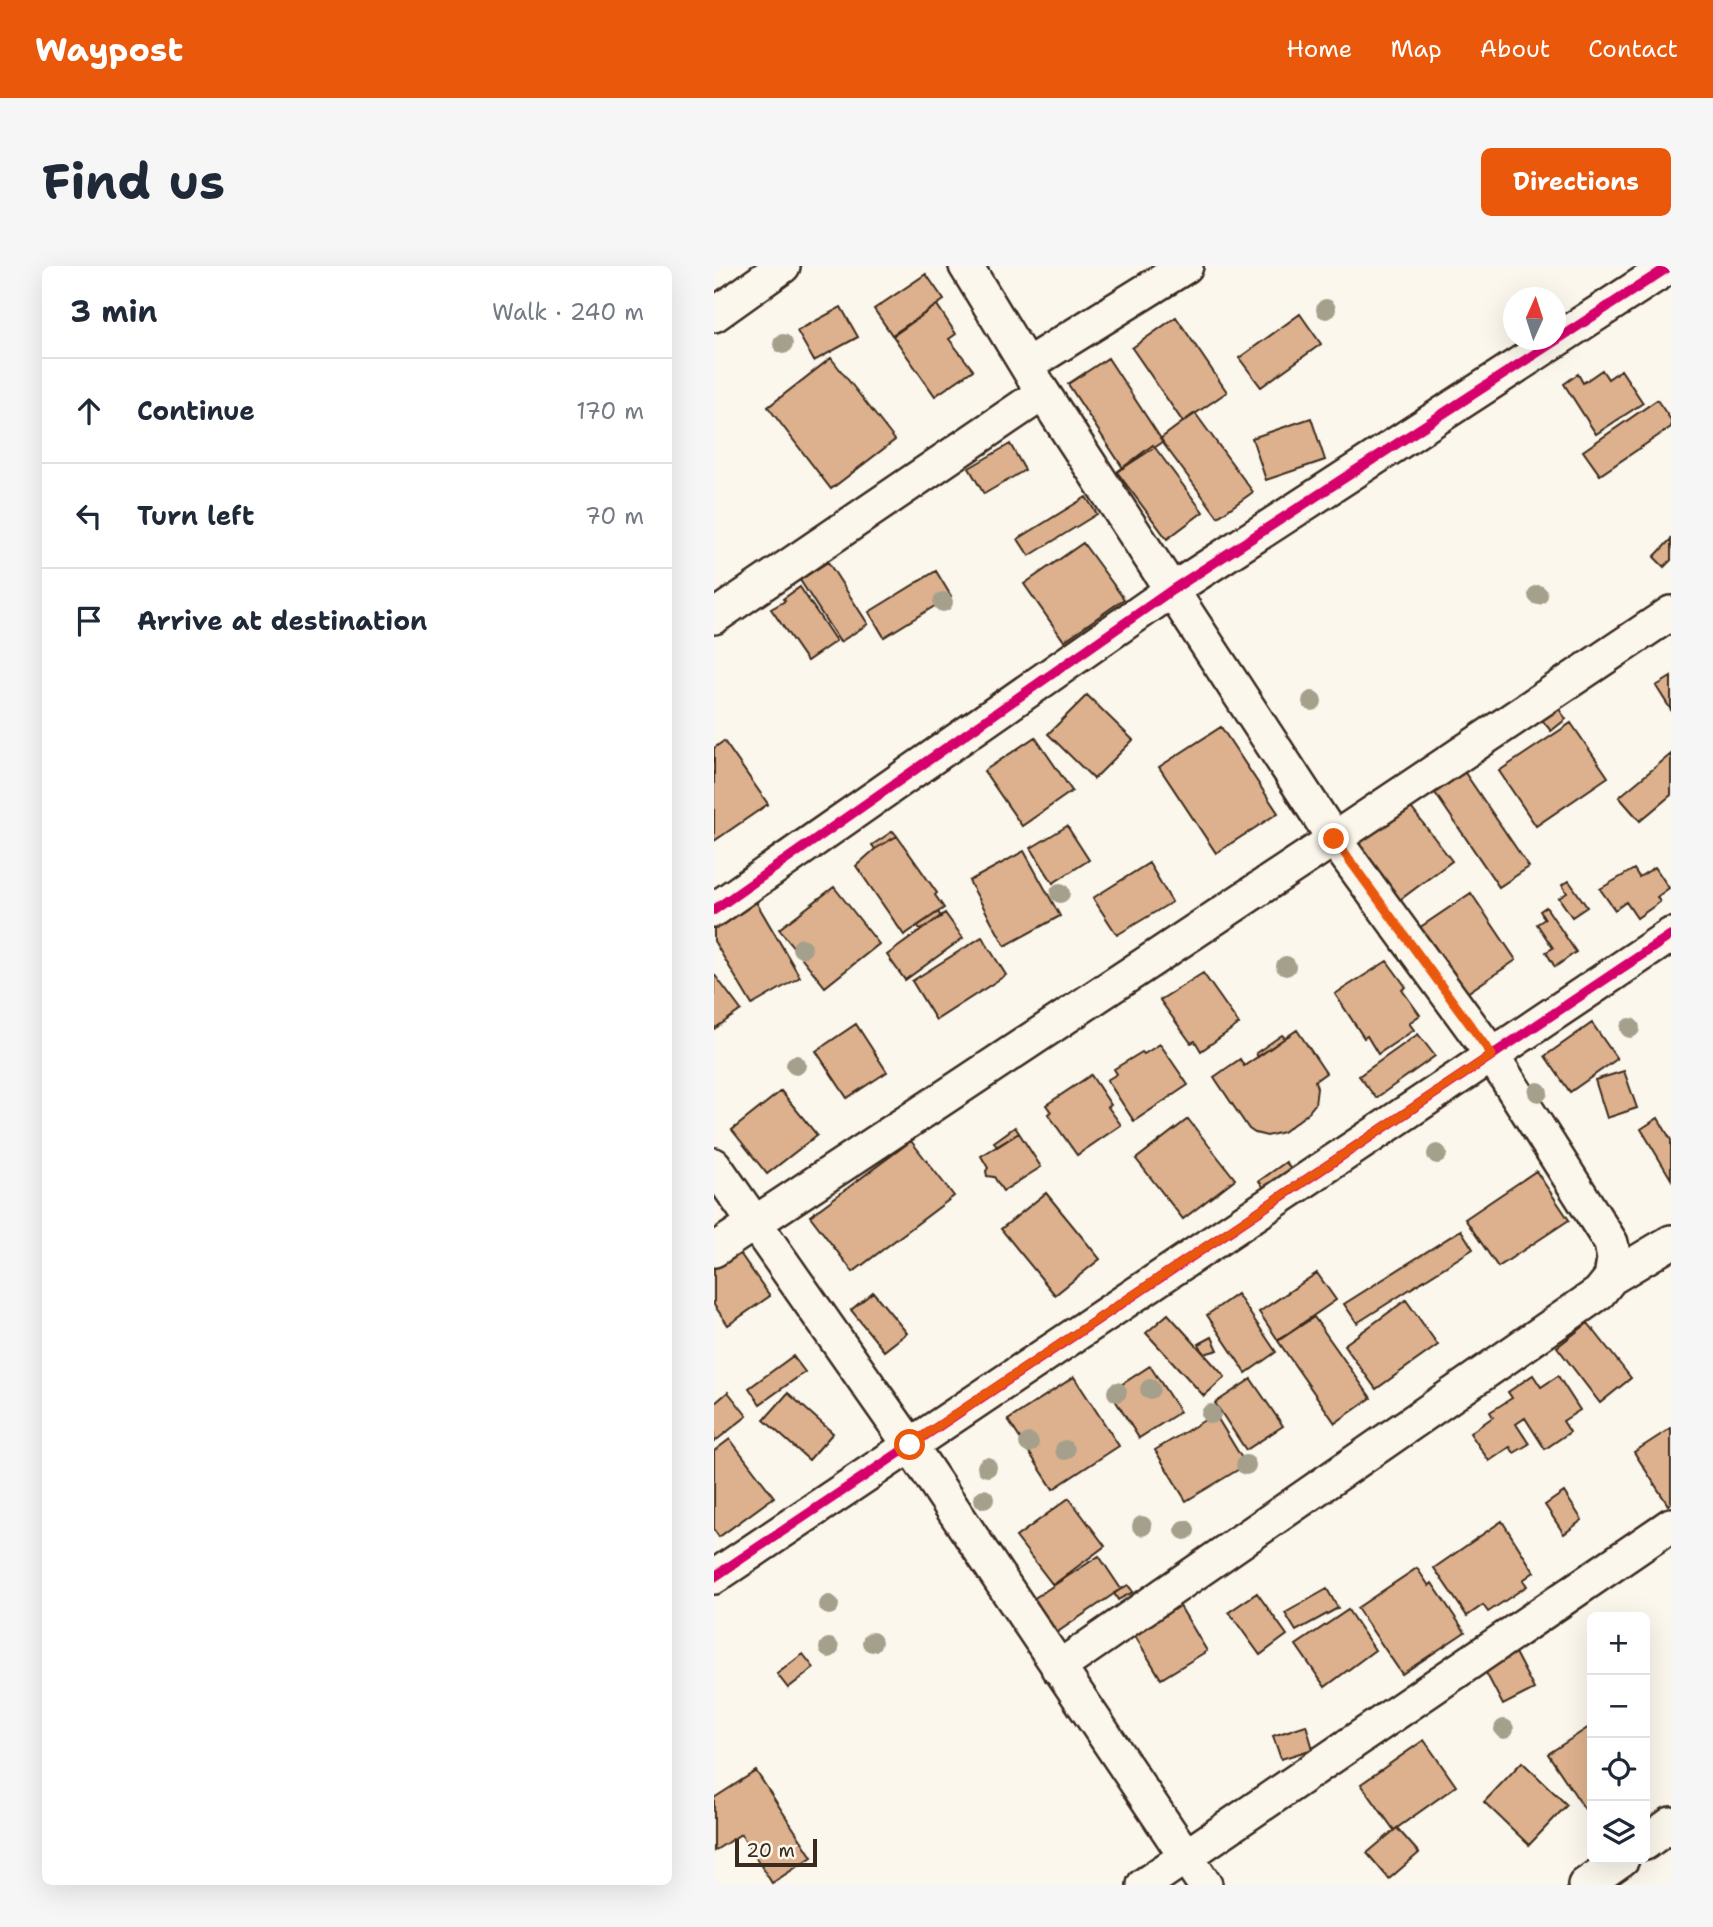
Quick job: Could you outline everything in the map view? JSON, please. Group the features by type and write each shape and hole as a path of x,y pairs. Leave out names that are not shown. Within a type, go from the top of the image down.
{"street":[{"path":"714,315 783,266"},
{"path":"966,266 1035,379 1334,839 1492,1055 1611,1243 1614,1259 1611,1278"},
{"path":"714,617 1186,266"},
{"path":"714,910 1172,590 1670,266"},
{"path":"714,1250 1671,612"},
{"path":"714,1577 1671,935"},
{"path":"714,1165 910,1445 1205,1885"},
{"path":"1058,1668 1599,1293 1611,1278 1671,1242"},
{"path":"1144,1885 1671,1525"},
{"path":"1650,1839 1671,1824"},
{"path":"1585,1885 1615,1864"}],"building":[{"path":"926,274 944,300 892,335 874,309"},
{"path":"937,305 956,334 949,339 973,370 935,396 893,336"},
{"path":"841,307 858,337 814,361 797,331"},
{"path":"1300,314 1321,344 1261,387 1239,358"},
{"path":"1176,317 1227,392 1183,422 1132,348"},
{"path":"831,358 895,440 831,489 768,407"},
{"path":"1108,358 1163,442 1123,468 1068,384"},
{"path":"1602,370 1608,379 1621,370 1643,403 1596,434 1564,384 1578,374 1583,383"},
{"path":"1657,400 1671,420 1671,427 1600,475 1583,451"},
{"path":"1195,413 1253,492 1218,517 1160,439"},
{"path":"1311,418 1325,460 1266,480 1252,438"},
{"path":"1010,444 1025,470 984,494 969,468"},
{"path":"1153,445 1203,512 1167,539 1117,472"},
{"path":"1086,497 1097,514 1029,556 1018,539"},
{"path":"1671,539 1671,560 1664,567 1654,557"},
{"path":"1083,543 1124,599 1064,641 1024,584"},
{"path":"828,562 868,624 840,642 800,580"},
{"path":"936,571 951,596 884,637 869,612"},
{"path":"800,587 836,641 807,661 771,609"},
{"path":"1671,677 1671,710 1656,686"},
{"path":"1087,695 1133,740 1094,779 1048,734"},
{"path":"1553,701 1566,719 1551,731 1537,714"},
{"path":"1571,723 1608,777 1536,826 1499,771"},
{"path":"1221,727 1278,813 1216,853 1159,767"},
{"path":"1035,737 1072,791 1022,826 984,771"},
{"path":"724,741 768,804 714,841 714,748"},
{"path":"1671,754 1671,795 1640,821 1619,797"},
{"path":"1461,767 1529,867 1499,887 1431,787"},
{"path":"1409,805 1452,861 1397,902 1355,846"},
{"path":"1067,826 1089,860 1053,883 1031,848"},
{"path":"893,831 897,836 875,849 872,845"},
{"path":"897,836 937,893 935,895 944,908 904,935 856,866 875,849"},
{"path":"1024,851 1060,916 1005,946 969,881"},
{"path":"1149,863 1172,902 1117,935 1093,898"},
{"path":"1655,867 1669,888 1657,897 1660,902 1637,918 1626,902 1615,910 1600,889 1634,869 1639,877"},
{"path":"1569,881 1587,907 1572,917 1559,898 1567,893 1562,885"},
{"path":"834,887 879,944 825,987 779,929"},
{"path":"1471,893 1516,960 1458,999 1413,932"},
{"path":"752,895 800,977 752,1005 714,941 714,917"},
{"path":"1546,907 1576,952 1555,967 1546,952 1553,948 1537,924 1545,919 1540,911"},
{"path":"938,912 941,917 920,930 917,926"},
{"path":"945,913 963,938 905,980 887,955"},
{"path":"982,937 1006,975 936,1020 912,981"},
{"path":"1387,961 1406,987 1402,990 1420,1015 1409,1023 1414,1030 1378,1054 1335,994"},
{"path":"1203,973 1239,1024 1201,1051 1195,1041 1191,1043 1160,1000"},
{"path":"714,974 741,1010 714,1029"},
{"path":"1592,1023 1617,1059 1570,1092 1545,1056"},
{"path":"856,1024 887,1072 847,1098 816,1051"},
{"path":"1297,1030 1326,1073 1315,1081 1315,1104 1307,1114 1283,1132 1267,1136 1255,1133 1249,1129 1214,1077 1240,1059 1244,1066"},
{"path":"1418,1034 1435,1056 1376,1098 1359,1076"},
{"path":"1282,1035 1285,1038 1258,1057 1256,1053"},
{"path":"1160,1044 1188,1085 1134,1121 1107,1080 1117,1074 1114,1069"},
{"path":"1624,1071 1637,1108 1607,1118 1595,1080"},
{"path":"1091,1075 1121,1125 1077,1155 1048,1114 1051,1112 1046,1105"},
{"path":"781,1091 817,1135 767,1174 732,1130"},
{"path":"1658,1118 1671,1140 1671,1179 1641,1129"},
{"path":"1188,1119 1235,1179 1183,1219 1136,1159"},
{"path":"1015,1127 1019,1133 997,1147 994,1142"},
{"path":"1019,1133 1041,1167 1003,1191 994,1177 987,1176 988,1168 981,1156"},
{"path":"911,1141 954,1196 853,1272 810,1216"},
{"path":"1286,1162 1291,1170 1264,1188 1259,1181"},
{"path":"1536,1171 1569,1220 1498,1267 1465,1219"},
{"path":"1046,1193 1100,1259 1055,1295 1001,1229"},
{"path":"1461,1230 1473,1249 1357,1323 1344,1304"},
{"path":"732,1242 770,1296 728,1325 714,1305 714,1254"},
{"path":"1317,1273 1336,1300 1278,1340 1259,1312"},
{"path":"873,1292 907,1333 884,1351 851,1310"},
{"path":"1237,1294 1276,1352 1246,1373 1207,1315"},
{"path":"1406,1300 1438,1345 1376,1389 1344,1345"},
{"path":"1168,1314 1225,1377 1204,1396 1146,1333"},
{"path":"1314,1317 1371,1398 1335,1423 1278,1341"},
{"path":"1588,1323 1631,1378 1600,1403 1557,1347"},
{"path":"1212,1337 1218,1350 1204,1354 1199,1344"},
{"path":"793,1356 805,1372 760,1404 749,1388"},
{"path":"1150,1366 1180,1412 1139,1438 1110,1392"},
{"path":"1533,1375 1541,1387 1558,1376 1580,1410 1563,1421 1570,1432 1545,1449 1525,1418 1516,1424 1529,1444 1514,1453 1510,1447 1489,1461 1470,1433 1493,1417 1490,1412 1512,1398 1508,1392"},
{"path":"1074,1377 1119,1446 1053,1489 1008,1420"},
{"path":"1251,1379 1283,1426 1246,1450 1215,1403"},
{"path":"728,1392 747,1416 714,1442 714,1404"},
{"path":"788,1393 833,1433 809,1460 764,1420"},
{"path":"1215,1414 1246,1465 1186,1501 1155,1450"},
{"path":"1671,1428 1671,1503 1668,1505 1634,1452"},
{"path":"730,1439 774,1497 719,1537 714,1530 714,1451"},
{"path":"1564,1492 1582,1520 1564,1534 1545,1505"},
{"path":"1069,1498 1105,1546 1053,1585 1016,1537"},
{"path":"1502,1521 1534,1572 1523,1580 1527,1586 1488,1612 1483,1605 1467,1616 1434,1568"},
{"path":"1099,1556 1121,1589 1056,1633 1033,1599"},
{"path":"1417,1568 1429,1586 1432,1583 1465,1632 1402,1674 1357,1608"},
{"path":"1128,1585 1133,1592 1118,1600 1114,1593"},
{"path":"1327,1589 1338,1608 1296,1631 1285,1613"},
{"path":"1257,1593 1287,1635 1260,1655 1229,1612"},
{"path":"1175,1598 1207,1651 1161,1679 1129,1626"},
{"path":"1348,1610 1375,1650 1325,1687 1296,1645"},
{"path":"1513,1649 1534,1689 1503,1705 1482,1665"},
{"path":"803,1654 814,1668 788,1688 777,1674"},
{"path":"1306,1725 1313,1749 1281,1759 1273,1736"},
{"path":"1587,1728 1587,1812 1548,1754"},
{"path":"1424,1740 1456,1786 1394,1830 1361,1784"},
{"path":"1522,1762 1567,1805 1529,1845 1484,1802"},
{"path":"756,1771 812,1857 772,1883 741,1834 714,1851 714,1798"},
{"path":"1397,1828 1419,1853 1389,1879 1367,1853"}],"cycle path":[{"path":"714,910 1172,590 1670,266"},
{"path":"714,1577 1671,935"}],"route":[{"path":"910,1445 1492,1055 1334,839"}]}
